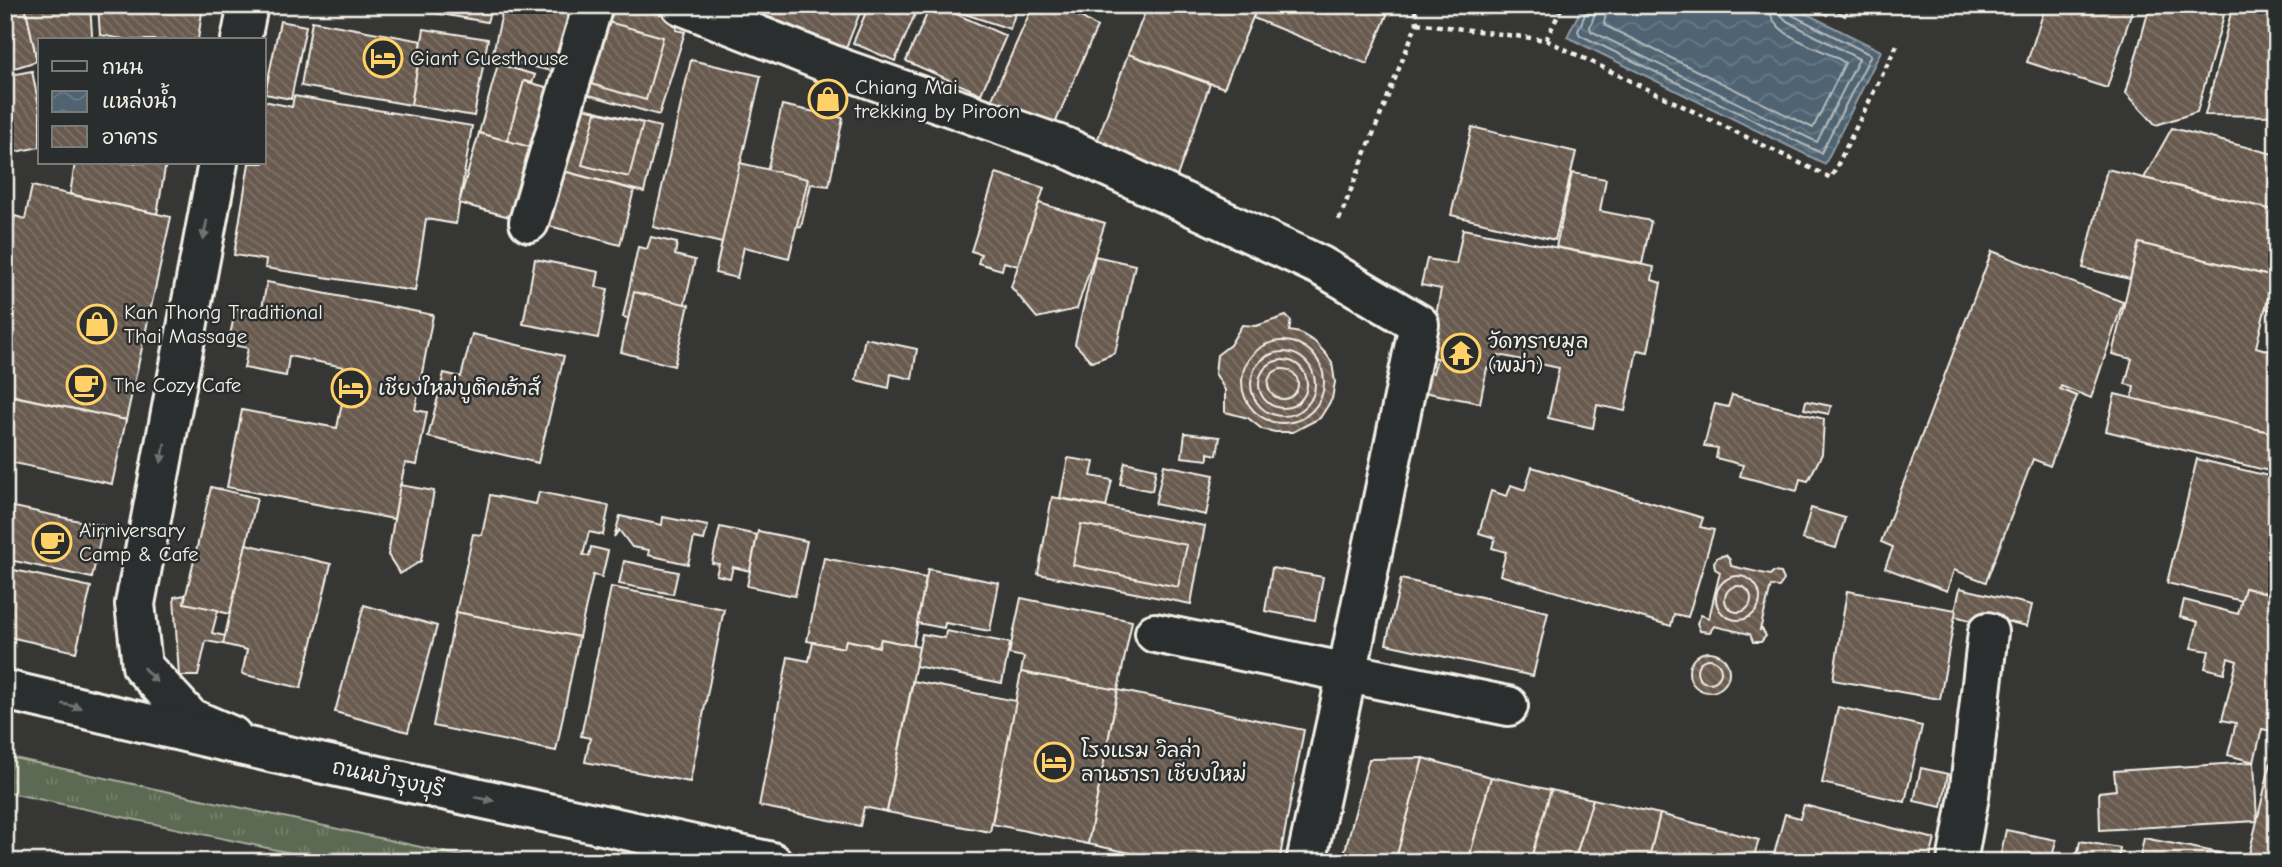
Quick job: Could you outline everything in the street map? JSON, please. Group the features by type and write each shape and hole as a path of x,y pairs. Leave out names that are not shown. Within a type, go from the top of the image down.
{"street":[{"path":"241,38 248,5"},
{"path":"529,222 593,5"},
{"path":"681,5 840,68 1065,147 1321,267 1419,324 1306,862"},
{"path":"218,164 135,604 142,666 190,718 274,753"},
{"path":"1957,862 1969,796 1988,632"},
{"path":"1156,633 1508,706"},
{"name":"ถนนบำรุงบุรี","path":"5,690 274,753 772,862"}],"path":[{"path":"1321,267 1416,23 1414,5"},
{"path":"1546,40 1563,5"},
{"path":"1416,23 1546,40 1830,178 1897,45"}],"green space":[{"path":"5,756 489,862 333,862 5,792"}],"water":[{"path":"1583,5 1789,5 1881,51 1825,164 1567,37"}],"building":[{"path":"5,5 25,5 37,61 5,71"},
{"path":"25,5 90,5 91,38 38,38 37,61"},
{"path":"98,5 203,5 198,38 117,38 100,35"},
{"path":"390,5 492,5 487,22"},
{"path":"504,5 571,5 556,72 492,57"},
{"path":"603,5 631,5 679,19 676,30 685,32 659,115 586,94"},
{"path":"739,5 863,5 846,48"},
{"path":"869,5 919,5 895,61 853,43"},
{"path":"931,5 1006,36 981,94 906,61"},
{"path":"938,5 1018,5 1010,29"},
{"path":"1033,5 1066,8 1097,27 1051,133 989,106"},
{"path":"1148,5 1258,5 1224,88 1128,54"},
{"path":"1258,5 1391,5 1367,64 1253,18"},
{"path":"1809,5 1851,5 1845,16 1830,7 1827,15"},
{"path":"2046,5 2134,5 2107,88 2027,62"},
{"path":"2150,5 2187,5 2224,15 2197,112 2156,125 2126,93"},
{"path":"2233,5 2260,5 2277,10 2277,116 2205,115"},
{"path":"280,21 306,26 291,99 266,94"},
{"path":"312,21 422,41 411,105 301,86"},
{"path":"608,22 663,37 646,100 591,84"},
{"path":"424,29 488,39 474,116 411,105"},
{"path":"1128,54 1210,84 1176,179 1094,150"},
{"path":"691,60 761,76 722,243 653,227"},
{"path":"498,64 535,75 532,83 524,81 507,141 479,133"},
{"path":"32,71 38,101 38,147 5,154 5,76"},
{"path":"524,81 561,91 544,151 507,141"},
{"path":"294,96 472,126 456,224 426,219 415,291 265,268 266,260 234,255 249,164 266,164 266,101 292,107"},
{"path":"782,105 843,118 829,186 811,184 801,227 757,216"},
{"path":"576,106 660,127 644,192 559,170"},
{"path":"596,112 643,123 629,177 582,165"},
{"path":"1472,127 1576,152 1555,240 1451,215"},
{"path":"2172,128 2277,155 2277,211 2144,178"},
{"path":"479,133 544,151 524,221 459,203"},
{"path":"740,163 808,179 789,258 744,247 737,278 715,273"},
{"path":"75,164 166,164 157,214 70,194"},
{"path":"2107,169 2277,211 2277,311 2265,308 2273,277 2139,243 2130,279 2083,268"},
{"path":"559,170 634,190 620,245 546,225"},
{"path":"996,173 1044,188 1018,266 1004,262 1002,270 978,263 981,254 971,251"},
{"path":"1572,173 1606,179 1600,211 1651,221 1642,264 1556,247"},
{"path":"32,186 171,217 126,420 5,394 5,349 12,320 5,319 5,260 15,216 25,219"},
{"path":"1039,203 1105,223 1077,309 1037,318 1011,287"},
{"path":"1463,229 1654,267 1652,280 1661,283 1648,352 1637,350 1625,411 1597,405 1593,428 1548,418 1559,368 1499,355 1496,370 1487,368 1480,403 1418,391 1422,371 1433,373 1437,358 1428,357 1441,289 1421,285 1427,259 1456,264"},
{"path":"651,237 677,243 675,255 695,260 679,329 623,317 638,247 647,249"},
{"path":"2139,243 2273,277 2256,347 2277,353 2277,434 2132,399 2134,386 2125,384 2132,359 2112,354"},
{"path":"1992,251 2123,302 2091,398 2061,386 2060,389 2077,396 2050,466 2033,459 1986,582 1954,570 1947,591 1885,568 1893,547 1881,542"},
{"path":"1095,256 1135,265 1115,353 1092,362 1075,344"},
{"path":"535,259 599,272 596,287 608,289 598,338 523,324"},
{"path":"267,282 433,315 415,410 427,412 417,465 405,463 394,519 227,487 242,410 337,428 349,368 289,356 286,376 244,368 248,348 228,344 236,308 261,313"},
{"path":"634,292 689,305 674,366 621,352"},
{"path":"1286,316 1291,321 1289,331 1300,333 1315,342 1327,355 1332,363 1335,382 1332,399 1320,418 1293,432 1275,432 1262,429 1248,418 1225,412 1225,390 1215,373 1217,355 1230,345 1242,325 1256,326"},
{"path":"472,334 564,356 538,463 428,437 444,373 461,377"},
{"path":"865,338 917,349 912,379 891,374 889,388 856,380"},
{"path":"1283,341 1299,344 1312,353 1321,366 1324,382 1321,398 1312,411 1299,420 1283,423 1267,420 1254,411 1245,398 1242,382 1245,366 1254,353 1267,344"},
{"path":"1277,352 1289,352 1306,361 1313,372 1313,396 1306,407 1289,416 1277,416 1265,411 1256,402 1251,390 1251,378 1256,366 1265,357"},
{"path":"1283,360 1300,367 1307,384 1300,401 1283,408 1266,401 1259,384 1266,367"},
{"path":"1283,369 1294,373 1298,384 1294,395 1283,399 1272,395 1268,384 1272,373"},
{"path":"2115,394 2277,434 2277,473 2106,431"},
{"path":"1732,395 1824,419 1822,454 1808,481 1800,479 1797,491 1740,476 1743,465 1716,458 1718,448 1704,446 1715,404 1728,407"},
{"path":"13,396 126,420 112,484 5,461 5,431"},
{"path":"1806,401 1831,406 1829,414 1804,409"},
{"path":"1185,433 1220,437 1217,455 1208,453 1208,460 1182,457"},
{"path":"1068,458 1094,462 1091,476 1112,480 1106,507 1060,498"},
{"path":"2197,459 2277,478 2277,595 2245,588 2242,601 2167,583"},
{"path":"1125,462 1156,469 1152,491 1120,484"},
{"path":"1164,465 1214,475 1206,515 1155,504"},
{"path":"1532,467 1703,518 1700,527 1714,530 1688,617 1674,614 1671,626 1500,575 1506,552 1492,548 1495,538 1479,533 1491,491 1507,496 1511,485 1525,490"},
{"path":"400,485 434,491 421,561 400,574 388,555"},
{"path":"211,487 257,498 230,614 184,603"},
{"path":"539,492 609,506 603,535 589,532 583,555 589,556 591,547 608,551 602,577 593,575 579,637 456,612 473,534 482,535 490,495 536,504"},
{"path":"1052,497 1205,526 1191,604 1038,574"},
{"name":"Airniversary Camp & Cafe","path":"5,505 103,526 92,578 5,559"},
{"path":"1811,508 1845,518 1836,548 1802,539"},
{"path":"620,516 662,525 663,517 708,526 704,540 694,538 688,564 648,555 649,550 632,547 619,530 614,537"},
{"path":"1081,524 1187,545 1178,587 1073,565"},
{"path":"720,527 757,535 750,571 733,567 730,578 716,575 719,564 712,563"},
{"path":"758,531 807,541 795,596 747,586"},
{"path":"246,544 331,564 301,688 242,674 247,650 223,644"},
{"path":"1726,555 1731,566 1770,575 1773,572 1781,573 1784,580 1779,587 1771,586 1760,630 1762,629 1766,636 1761,642 1753,642 1750,634 1714,626 1710,632 1700,631 1697,623 1701,615 1709,618 1720,572 1715,569 1714,562 1718,557"},
{"path":"824,558 926,578 913,646 881,639 879,647 846,640 844,648 807,641"},
{"path":"624,561 678,572 673,594 619,584"},
{"path":"5,568 91,587 76,652 5,636"},
{"path":"1272,568 1323,577 1315,620 1265,611"},
{"path":"928,569 999,583 990,631 945,623 944,628 917,623"},
{"path":"1738,576 1754,582 1760,598 1754,614 1738,620 1722,614 1716,598 1722,582"},
{"path":"1401,579 1548,612 1533,676 1386,644"},
{"path":"1738,586 1747,590 1751,599 1747,608 1738,612 1729,608 1725,599 1729,590"},
{"path":"611,587 724,609 690,782 585,762 590,738 581,736"},
{"path":"1960,588 2032,605 2027,626 1988,617 1986,624 1954,616"},
{"path":"2245,588 2277,595 2277,732 2262,729 2254,762 2228,755 2236,723 2222,720 2237,661 2228,658 2224,673 2205,668 2209,651 2191,648 2198,622 2180,617 2184,600 2238,614"},
{"path":"1847,591 1956,610 1940,699 1833,680"},
{"path":"185,595 184,603 218,610 212,633 225,636 223,644 206,641 198,676 179,676 174,597"},
{"path":"1021,598 1132,621 1118,690 1021,672 1024,657 1009,654"},
{"path":"364,605 437,626 408,732 335,712"},
{"path":"456,612 579,637 556,751 433,726"},
{"path":"946,631 1010,643 1002,683 915,666 922,634 945,638"},
{"path":"881,639 919,647 887,812 864,807 860,826 759,806 788,657 809,661 813,642 844,648 846,640 879,647"},
{"path":"1709,652 1723,658 1729,672 1723,686 1709,692 1695,686 1689,672 1695,658"},
{"path":"1709,659 1717,663 1721,671 1717,679 1709,683 1701,679 1697,671 1701,663"},
{"name":"โรงแรม วิลล่า ลานธารา เชียงใหม่","path":"1021,672 1118,690 1088,844 992,824"},
{"path":"913,681 1016,701 990,832 887,812"},
{"path":"1118,690 1304,730 1279,862 1173,862 1088,844"},
{"path":"1838,707 1922,726 1905,802 1822,783"},
{"path":"2277,736 2277,862 2247,862 2257,821"},
{"path":"1423,758 1491,777 1468,862 1395,862"},
{"path":"1423,758 1395,862 1342,862 1369,759"},
{"path":"2254,762 2257,821 2100,830 2099,792 2116,790 2114,771"},
{"path":"1921,768 1948,774 1942,807 1914,801"},
{"path":"1491,777 1551,790 1530,862 1468,862"},
{"path":"1551,790 1593,799 1574,862 1530,862"},
{"path":"1593,799 1660,814 1648,862 1574,862"},
{"path":"1804,805 1935,839 1929,862 1789,862 1773,858 1785,814 1800,818"},
{"path":"1660,814 1759,840 1752,862 1648,862"},
{"path":"2006,830 2056,840 2051,862 1999,862"},
{"path":"2144,838 2220,853 2218,862 2139,862"},
{"path":"2080,841 2120,848 2118,862 2076,862"}],"place":[{"name":"Giant Guesthouse","path":"383,58"},
{"name":"Chiang Mai trekking by Piroon","path":"828,99"},
{"name":"Kan Thong Traditional Thai Massage","path":"97,324"},
{"name":"วัดทรายมูล (พม่า)","path":"1461,353"},
{"name":"The Cozy Cafe","path":"86,385"},
{"name":"เชียงใหม่บูติคเฮ้าส์","path":"351,388"},
{"name":"Airniversary Camp & Cafe","path":"52,542"},
{"name":"โรงแรม วิลล่า ลานธารา เชียงใหม่","path":"1054,762"}]}
